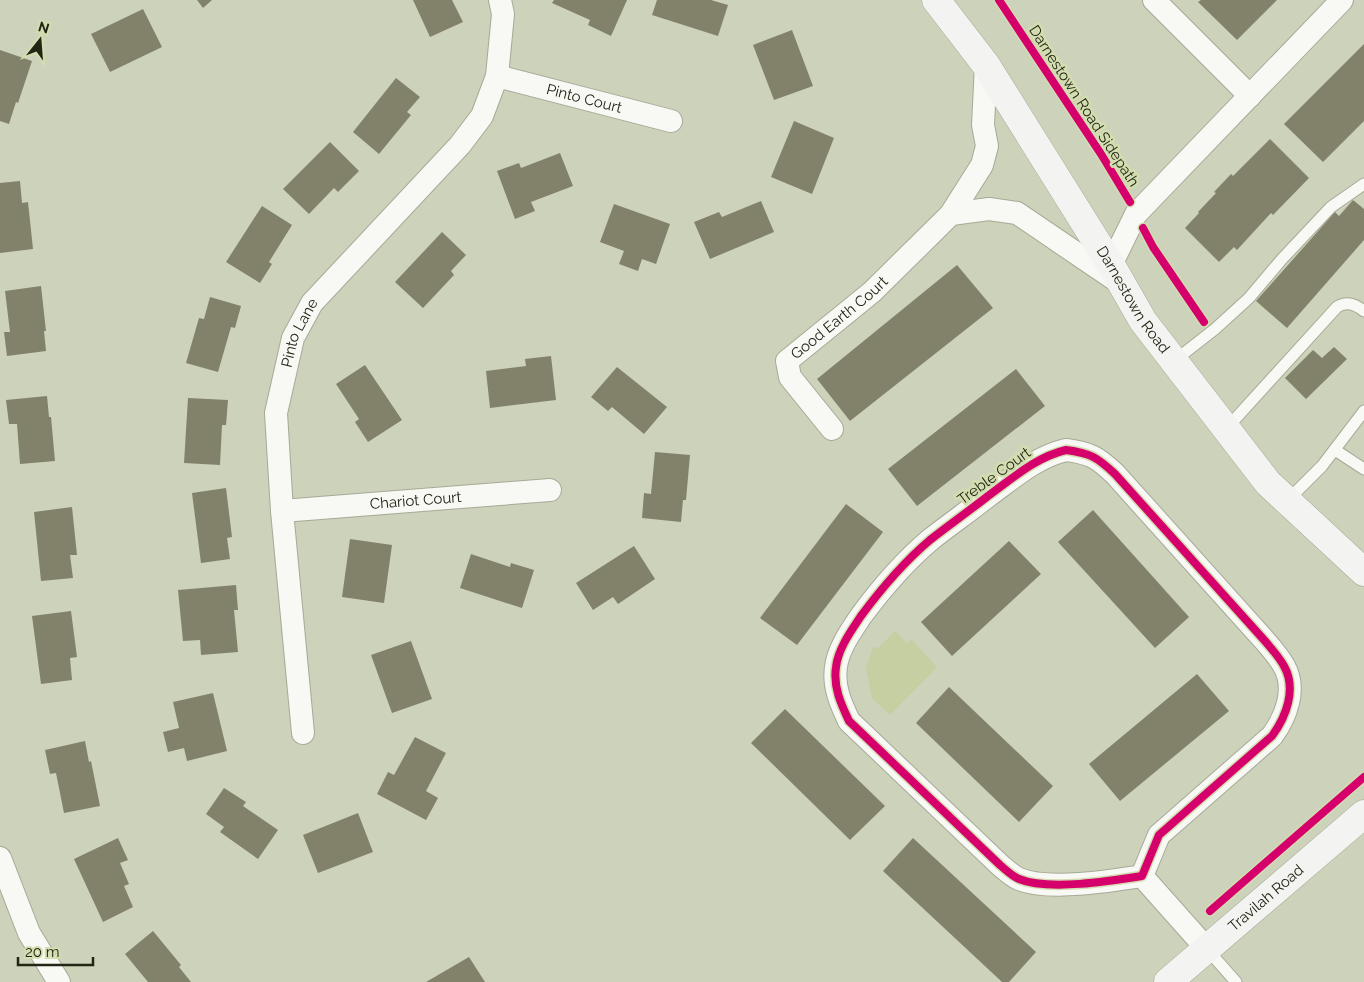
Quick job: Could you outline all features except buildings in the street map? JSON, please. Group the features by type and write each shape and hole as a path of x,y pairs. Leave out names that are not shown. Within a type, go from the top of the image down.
{"main road":[{"name":"Darnestown Road","path":"936,0 986,65 1143,322 1268,483 1364,572"},
{"name":"Travilah Road","path":"1168,982 1364,814"}],"street":[{"name":"Pinto Lane","path":"303,732 282,511 276,413 293,338 312,303 460,146 482,116 497,76 503,14 500,0"},
{"path":"1154,0 1250,96"},
{"path":"951,214 989,209 1018,213 1116,275 1136,214 1342,0"},
{"name":"Good Earth Court","path":"832,429 790,377 787,361 872,292 951,214 982,165 987,146 983,125 986,65"},
{"name":"Pinto Court","path":"497,76 671,121"},
{"name":"Treble Court","path":"1066,450 1084,452 1100,460 1115,474 1266,641 1290,678 1286,711 1280,726 1272,736 1159,835 1142,876 1118,880 1040,885 1018,878 1000,865 850,721 840,703 835,683 836,666 853,628 878,594 906,564 930,540 1029,466 1050,454 1066,450"},
{"name":"Chariot Court","path":"282,511 550,490"},
{"path":"0,858 29,933 59,982"},
{"path":"1142,876 1206,948"}],"lane":[{"path":"1174,361 1215,329 1249,298 1282,259 1332,207 1364,184"},
{"path":"1226,429 1336,307 1343,303 1348,303 1364,311"},
{"path":"1287,500 1335,450 1364,411"},
{"path":"1335,450 1364,469"},
{"path":"1206,948 1236,982"}],"green space":[{"path":"895,631 907,643 911,639 937,667 890,715 872,698 866,669 873,647 878,648"}],"cycle path":[{"name":"Darnestown Road Sidepath","path":"999,0 1101,154 1130,202"},
{"path":"1143,228 1153,247 1204,322"},
{"path":"1066,450 1093,457 1115,474 1275,653 1288,675 1290,693 1282,720 1272,736 1159,835 1142,876 1062,885 1031,883 1019,879 1000,865 849,721 838,695 835,674 839,654 853,628 893,576 911,557 937,534 1025,469 1055,453 1066,450"},
{"path":"1210,911 1364,777"}]}
